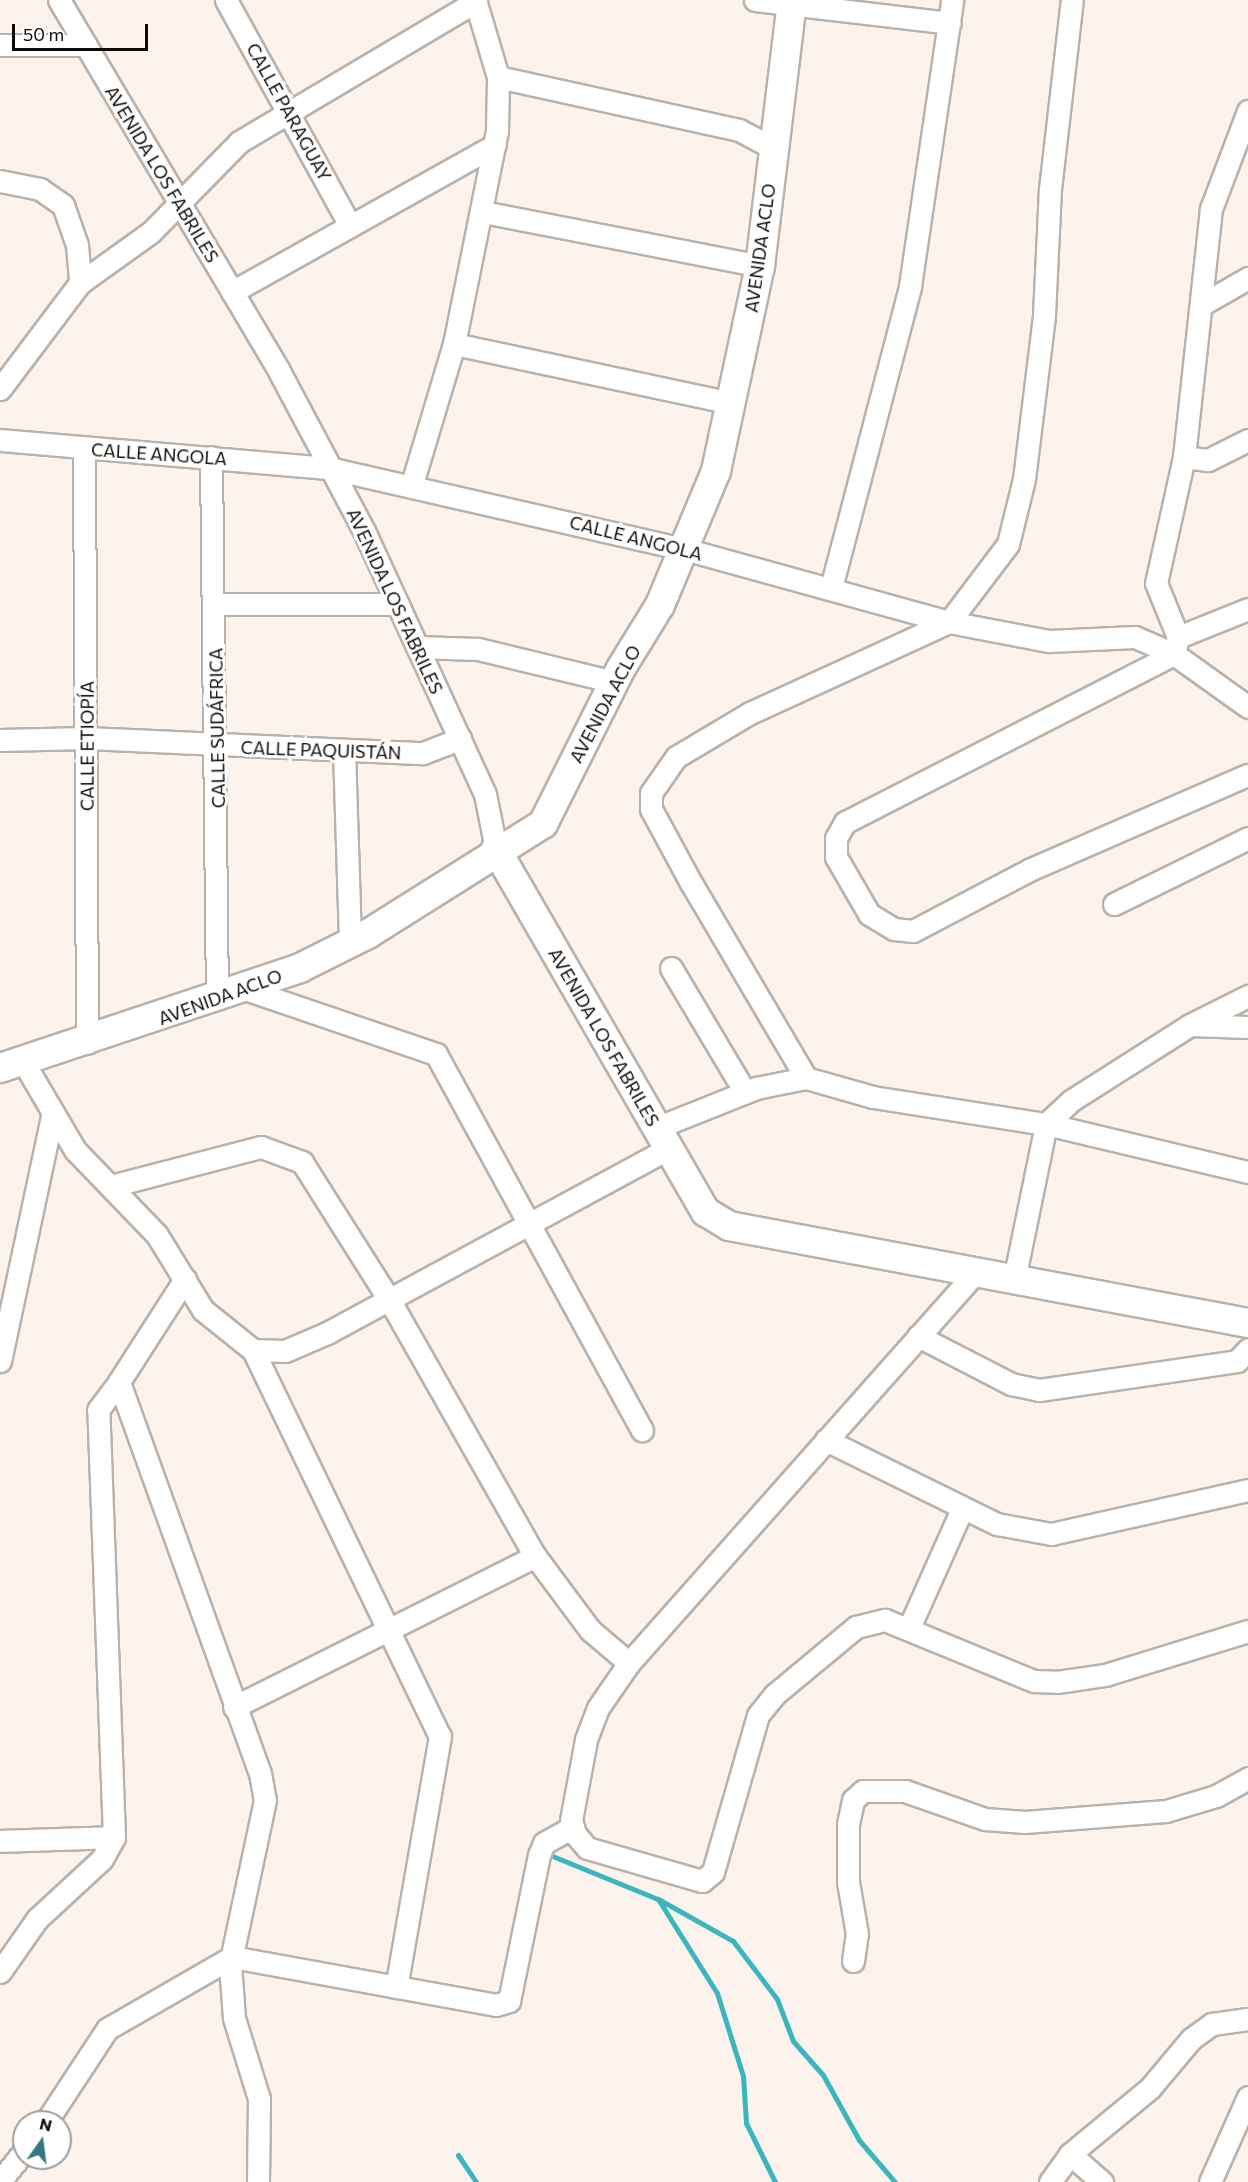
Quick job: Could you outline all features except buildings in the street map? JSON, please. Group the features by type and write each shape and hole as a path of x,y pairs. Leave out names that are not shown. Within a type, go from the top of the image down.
{"street":[{"name":"AVENIDA LOS FABRILES","path":"59,0 232,292 329,468 398,604 460,739 484,794 496,849 706,1212 729,1226 975,1273"},
{"name":"CALLE PARAGUAY","path":"226,0 289,108 350,226"},
{"path":"0,388 80,283 179,205 239,142 289,108 476,0 498,77 495,145 454,344 412,484"},
{"path":"754,0 950,23"},
{"path":"831,588 910,286 952,0"},
{"path":"806,1078 691,883 651,809 651,793 676,758 750,713 949,622 1008,543 1024,478 1072,0"},
{"name":"AVENIDA ACLO","path":"12,1065 87,1043 245,989 350,943 496,849 528,838 543,824 614,682 660,605 716,471 760,266 792,4"},
{"path":"0,45 86,45"},
{"path":"498,77 739,130 773,148"},
{"path":"1176,645 1156,584 1184,457 1216,188 1248,111"},
{"path":"232,292 495,145"},
{"path":"0,181 40,189 63,205 77,245 80,283"},
{"path":"483,212 760,266"},
{"path":"1201,305 1248,278"},
{"path":"454,344 732,403"},
{"name":"CALLE ANGOLA","path":"0,440 329,468 412,484 684,549 949,622 1049,641 1135,638 1176,645 1248,706"},
{"path":"1184,457 1208,460 1248,440"},
{"name":"CALLE ETIOPÍA","path":"84,448 87,1043"},
{"name":"CALLE SUDÁFRICA","path":"211,457 218,746 217,999"},
{"path":"214,604 398,604"},
{"path":"1248,609 1176,645 845,822 836,838 836,858 851,888 869,914 894,929 913,931 1029,870 1248,775"},
{"path":"417,647 478,649 614,682"},
{"name":"CALLE PAQUISTÁN","path":"0,740 87,738 218,746 423,753 460,739"},
{"path":"344,750 350,943"},
{"path":"1114,904 1248,838"},
{"path":"671,968 745,1092"},
{"path":"245,989 436,1054 642,1430"},
{"path":"1014,1280 1046,1124 1072,1100 1190,1025 1248,996"},
{"path":"1190,1025 1248,1027"},
{"path":"12,1065 111,1186 156,1235 202,1310 253,1350 390,1626 440,1736 396,1987"},
{"path":"267,1380 275,1357 390,1300 530,1224 662,1139 745,1092 806,1078 873,1097 1046,1124 1248,1172"},
{"path":"0,1361 52,1116"},
{"path":"111,1186 261,1147 288,1154 302,1162 390,1300 535,1556 590,1630 629,1663"},
{"path":"1248,1323 975,1273 629,1663 598,1708 586,1740 573,1827 586,1848 702,1881 713,1872 749,1736 774,1695 856,1627 885,1620 1034,1681 1057,1682 1105,1675 1248,1631"},
{"path":"0,1972 37,1919 102,1859 114,1837 98,1410 119,1382 185,1279"},
{"path":"918,1336 1011,1384 1039,1390 1237,1360 1248,1348"},
{"path":"253,1350 285,1351"},
{"path":"119,1382 265,1800 232,1957 234,2018 259,2099 258,2182"},
{"path":"826,1440 962,1509 997,1524 1051,1534 1248,1490"},
{"path":"909,1628 962,1509"},
{"path":"234,1707 390,1626 535,1556"},
{"path":"853,1961 857,1934 848,1882 848,1824 853,1800 863,1791 904,1791 985,1819 1025,1822 1166,1811 1216,1796 1248,1778"},
{"path":"54,2110 107,2029 232,1957 496,2005 509,2001 539,1855 544,1843 573,1827"},
{"path":"0,1841 114,1837"},
{"path":"1050,2182 1070,2154 1150,2088 1191,2039 1212,2024 1248,2019"},
{"path":"1210,2182 1248,2097"},
{"path":"1070,2154 1101,2182"},
{"path":"0,2181 12,2166"}],"waterway":[{"path":"550,1855 658,1899 717,1993 743,2076 746,2123 775,2182"},
{"path":"660,1900 733,1941 777,1999 793,2041 823,2075 859,2140 895,2182"},
{"path":"458,2155 476,2182"}]}
